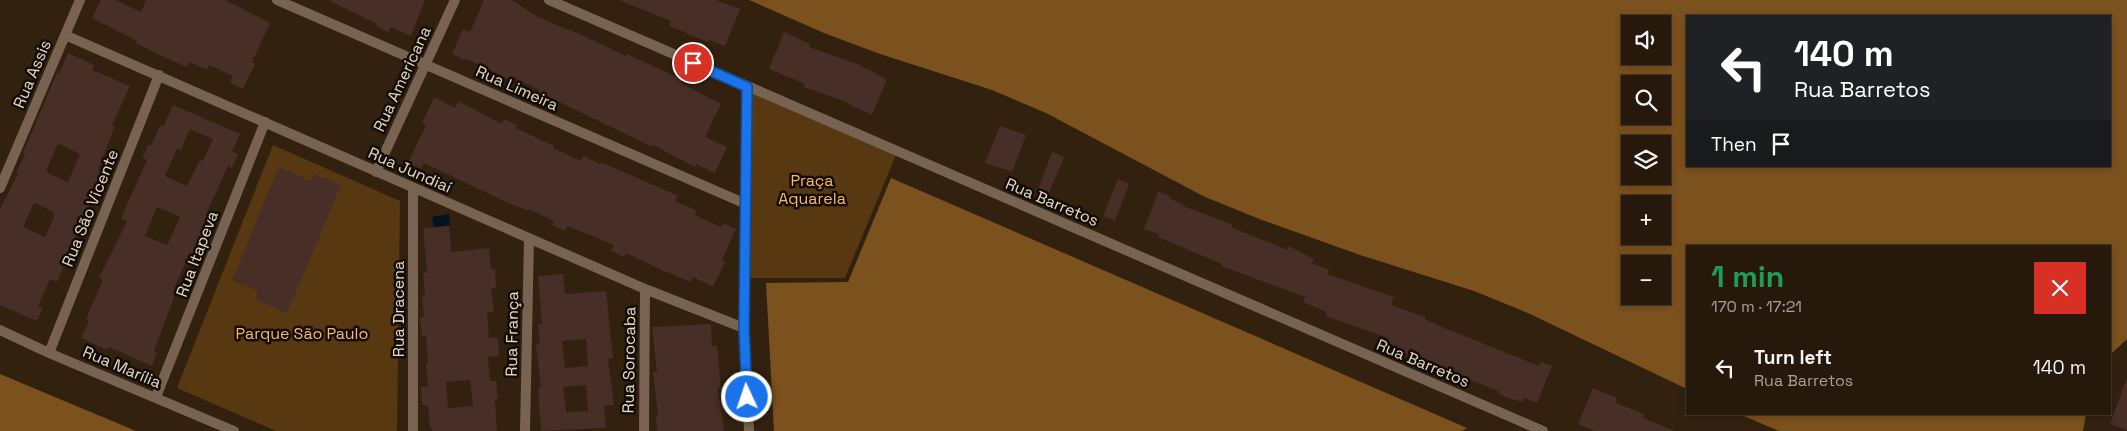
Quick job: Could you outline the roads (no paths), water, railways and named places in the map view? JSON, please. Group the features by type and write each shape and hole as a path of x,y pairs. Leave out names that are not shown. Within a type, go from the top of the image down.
{"street":[{"name":"Rua Assis","path":"0,188 80,0"},
{"name":"Rua Limeira","path":"277,0 746,204"},
{"name":"Rua Americana","path":"376,172 455,0"},
{"name":"Rua Barretos","path":"549,0 1543,431"},
{"name":"Rua Jundiaí","path":"65,35 645,289 744,328"},
{"name":"Rua São Vicente","path":"48,353 159,75"},
{"path":"747,87 744,328 749,431"},
{"name":"Rua Itapeva","path":"156,398 265,122"},
{"name":"Rua Dracena","path":"412,431 413,188"},
{"name":"Rua França","path":"525,431 529,238"},
{"name":"Rua Sorocaba","path":"644,431 645,289"},
{"name":"Rua Marília","path":"0,330 48,353 234,431"}],"water":[{"path":"449,214 450,225 434,228 432,217"}],"park label":[{"name":"Praça Aquarela","path":"812,189"},
{"name":"Parque São Paulo","path":"302,333"}]}
